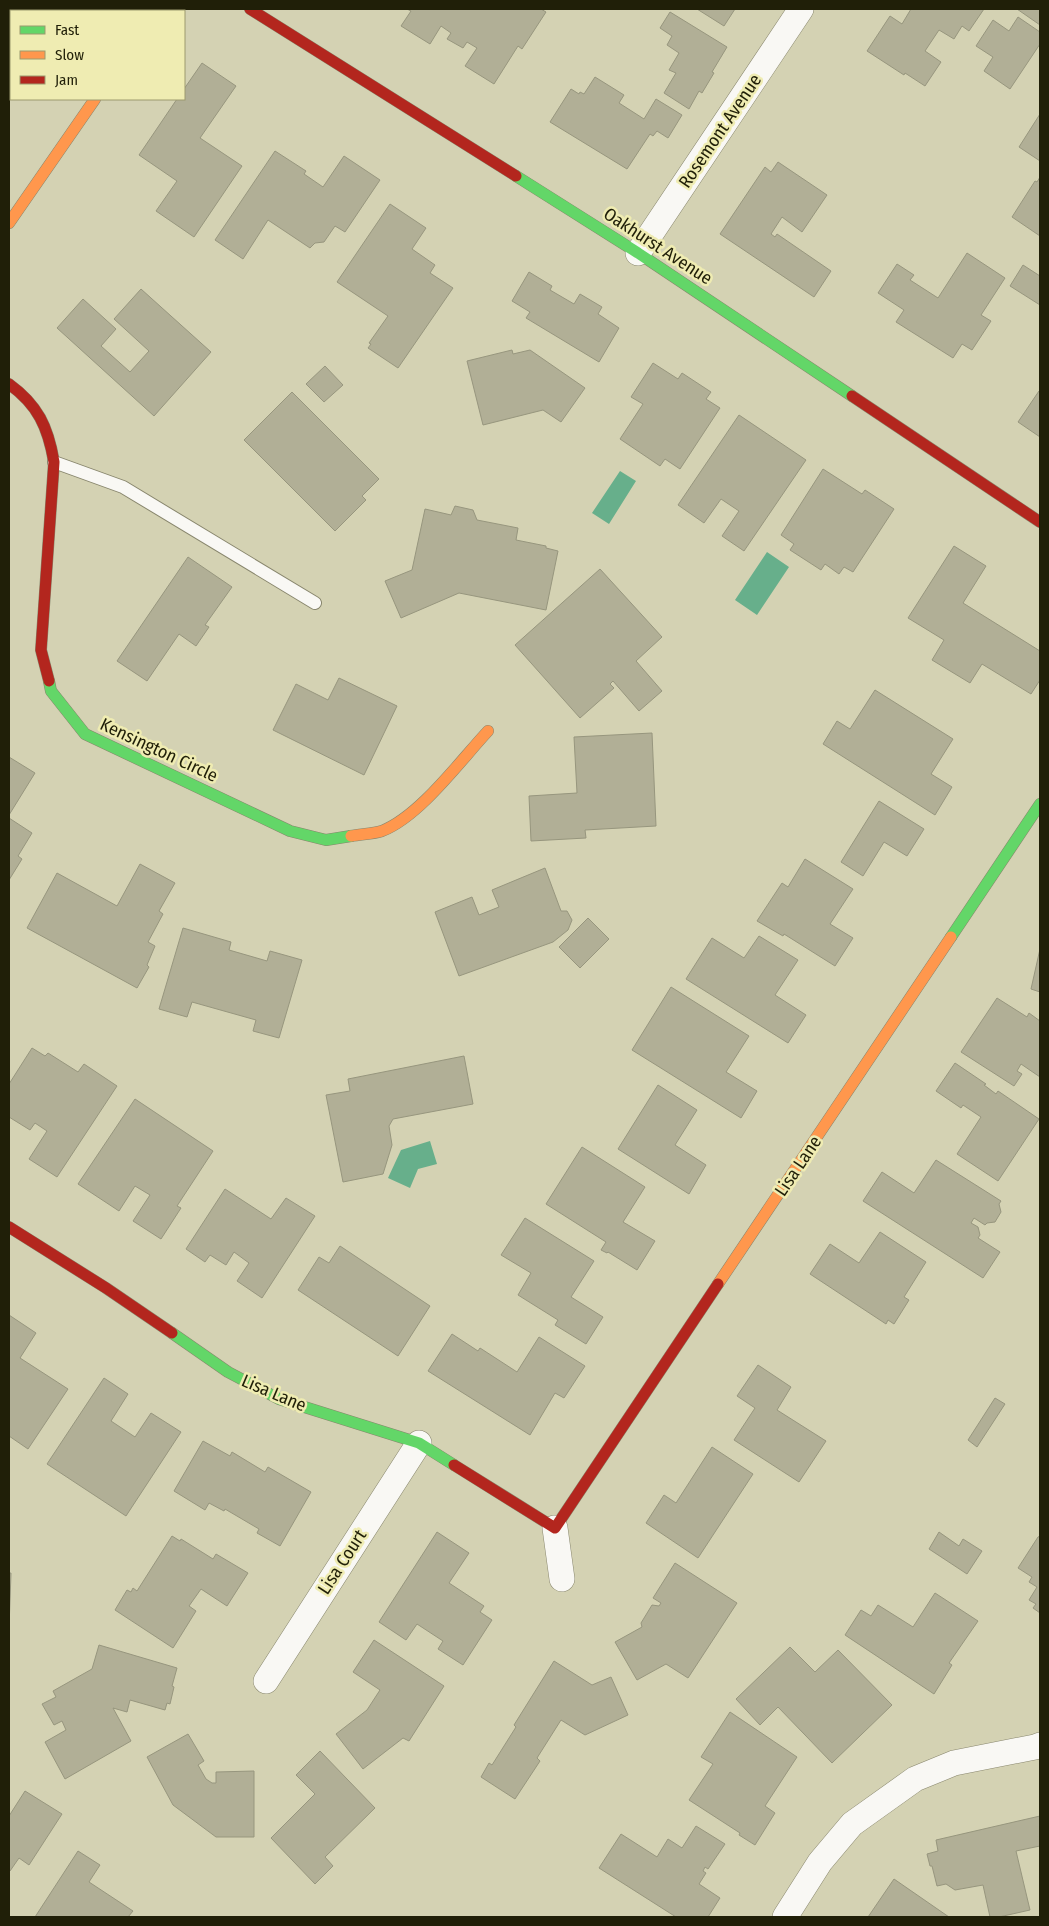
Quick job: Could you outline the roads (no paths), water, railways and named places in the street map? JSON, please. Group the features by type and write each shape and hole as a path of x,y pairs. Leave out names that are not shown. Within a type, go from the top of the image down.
{"street":[{"name":"Oakhurst Avenue","path":"250,9 638,253 1040,522"},
{"name":"Rosemont Avenue","path":"638,253 801,9"},
{"path":"9,223 94,100"},
{"name":"Kensington Circle","path":"9,384 39,412 50,438 54,462 41,650 51,691 85,734 290,831 326,840 381,832 400,821 425,800 488,731"},
{"name":"Lisa Lane","path":"9,1227 106,1288 228,1372 278,1399 419,1443 555,1528 1040,804"},
{"name":"Lisa Court","path":"266,1681 419,1443"},
{"path":"555,1528 562,1580"},
{"path":"785,1917 820,1862 852,1824 915,1779 954,1763 1040,1745"}],"lane":[{"path":"54,462 123,487 316,603"}]}
